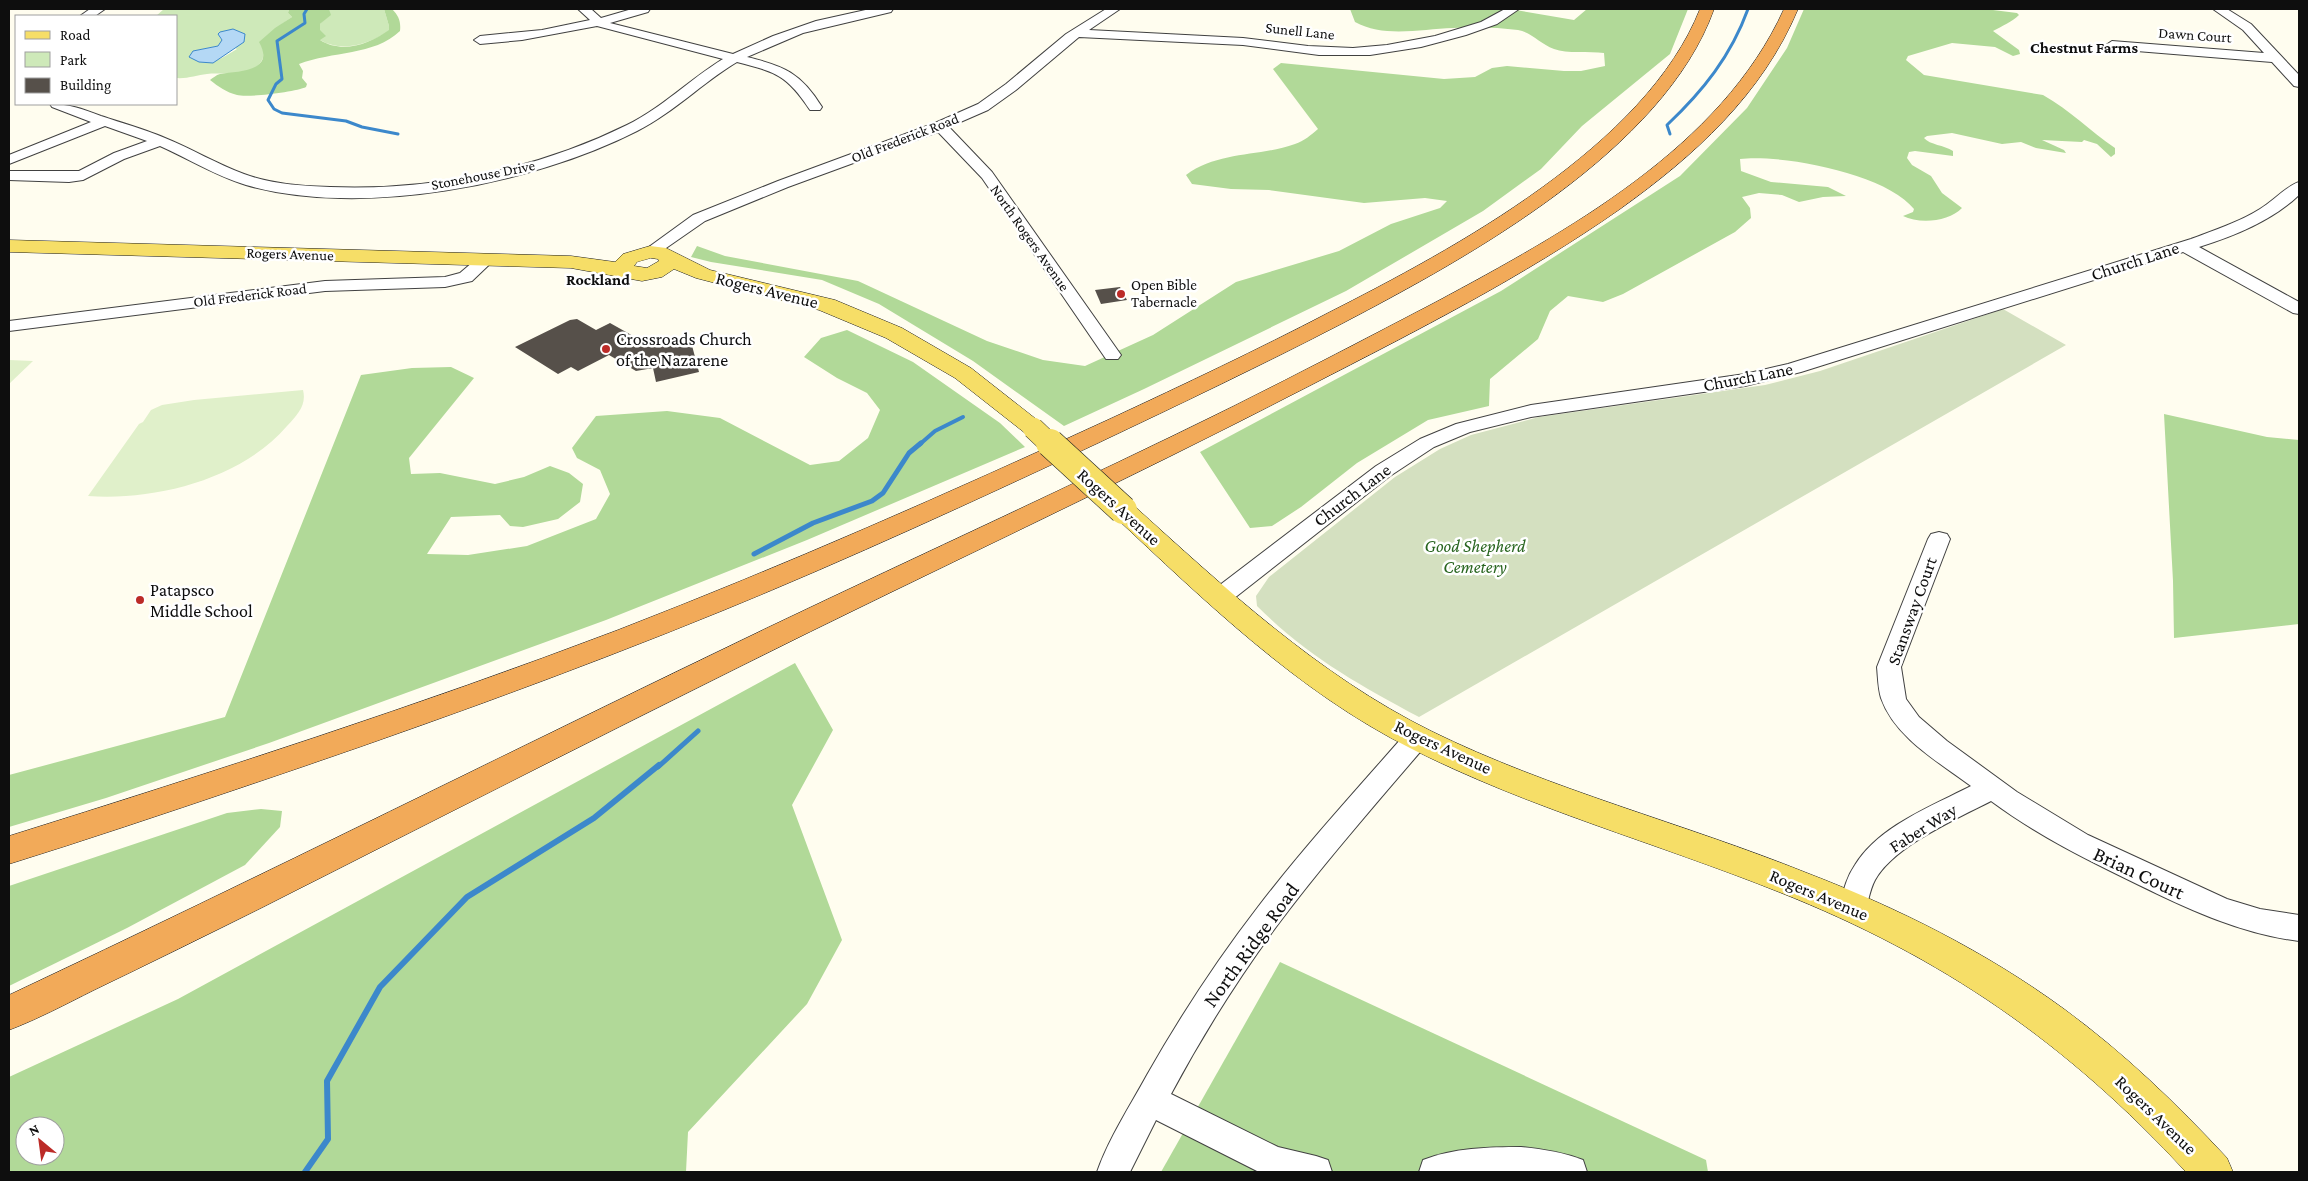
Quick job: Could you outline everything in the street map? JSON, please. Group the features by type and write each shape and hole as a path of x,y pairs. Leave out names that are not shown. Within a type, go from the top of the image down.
{"highway":[{"path":"9,850 310,752 516,679 711,605 960,497 1246,364 1380,295 1445,259 1508,220 1592,158 1648,104 1671,76 1689,52 1702,25 1707,9"},
{"path":"9,1013 747,650 1187,440 1359,352 1495,278 1605,210 1647,180 1684,149 1737,95 1759,69 1791,9"}],"main road":[{"name":"Rogers Avenue","path":"9,246 571,262 649,258 703,274 827,305 894,333 963,373 1033,428 1281,650 1360,705 1418,738 1489,769 1761,870 1853,908 1923,942 1982,975 2025,1003 2077,1042 2151,1107 2213,1172"},
{"name":"Rogers Avenue","path":"649,258 636,275 654,273 703,274"},
{"path":"649,258 667,265 654,273"}],"street":[{"path":"88,15 99,9"},
{"path":"584,9 600,23 625,32 736,57 771,67 792,77 799,83 815,107"},
{"path":"480,40 545,35 600,23 644,9"},
{"name":"Stonehouse Drive","path":"60,105 161,141 227,175 264,185 344,192 437,185 531,167 606,141 632,129 667,108 714,70 769,41 812,26 887,9"},
{"name":"Old Frederick Road","path":"649,258 676,233 699,218 966,115 997,98 1076,33 1114,9"},
{"name":"Sunell Lane","path":"1076,33 1147,39 1232,40 1318,51 1377,50 1415,46 1446,37 1482,26 1513,9"},
{"path":"2219,9 2247,26 2299,83"},
{"name":"Dawn Court","path":"2112,45 2275,58"},
{"path":"9,151 100,119"},
{"path":"9,160 100,119"},
{"name":"North Rogers Avenue","path":"940,126 987,175 1112,355"},
{"path":"9,176 69,177 82,175 119,156 161,141"},
{"name":"Church Lane","path":"1220,597 1405,455 1463,428 1531,411 1771,375 2185,246 2243,224 2268,211 2299,186"},
{"path":"2185,246 2299,309"},
{"name":"Old Frederick Road","path":"9,326 315,287 352,284 445,282 466,277 486,260"},
{"name":"Stansway Court","path":"1939,539 1894,651 1889,667 1890,685 1896,703 1908,721 1933,744 1992,788"},
{"name":"North Ridge Road","path":"1112,1172 1149,1100 1203,1009 1268,916 1418,738"},
{"name":"Faber Way","path":"1853,908 1864,872 1882,854 1912,831 1992,788"},
{"name":"Brian Court","path":"1992,788 2037,820 2077,843 2196,899 2235,915 2269,924 2299,928"},
{"path":"1149,1100 1275,1163 1316,1172"},
{"path":"1435,1172 1504,1163 1561,1169 1571,1172"}],"green space":[{"path":"164,9 289,9 288,13 292,17 272,34 264,50 262,60 252,70 178,78 178,15 157,15","holes":["219,37 237,49 211,62 199,61 193,58 193,51 218,46 222,43"]},
{"path":"289,9 329,9 331,15 320,24 320,30 326,36 320,40 337,46 356,46 389,30 384,9 392,9 396,14 400,22 400,31 378,45 299,64 303,71 302,78 307,84 306,87 301,89 272,94 242,96 226,91 210,80 220,74 245,70 259,65 263,59 263,52 259,42 292,17 288,13"},
{"path":"329,9 384,9 389,31 373,40 355,45 337,46 328,44 320,40 320,24 330,15"},
{"path":"1350,9 1510,9 1574,20 1587,9 1688,9 1670,54 1582,126 1541,169 1483,211 1346,291 1064,426 973,361 879,304 822,280 691,257 697,246 725,256 858,281 987,341 1043,360 1085,366 1153,335 1236,282 1339,251 1391,224 1440,208 1447,201 1425,198 1364,203 1269,190 1231,189 1192,184 1186,175 1199,167 1225,158 1295,144 1304,140 1318,129 1273,69 1281,63 1444,79 1475,77 1492,68 1507,66 1581,71 1605,66 1604,53 1559,51 1518,30 1477,27 1403,31 1378,30 1355,22"},
{"path":"1804,9 1985,9 2017,13 2019,15 2013,20 1993,31 2019,50 2020,54 2013,56 1995,47 1952,43 1908,56 1906,60 1924,75 2043,95 2062,107 2115,148 2115,154 2111,157 2097,144 2084,140 2082,142 2042,140 2064,150 2066,153 2036,148 2021,142 2002,144 1952,133 1927,136 1924,138 1933,144 1953,151 1953,156 1915,151 1909,152 1907,158 1912,165 1931,176 1942,193 1962,208 1942,219 1925,221 1903,216 1913,212 1914,209 1901,197 1858,176 1807,163 1759,158 1740,159 1741,171 1771,182 1828,187 1846,196 1823,197 1799,202 1782,195 1759,193 1742,197 1750,208 1751,218 1735,232 1623,294 1603,302 1568,296 1550,311 1538,339 1490,379 1489,406 1428,420 1357,463 1301,507 1272,526 1250,528 1200,452 1501,291 1680,176 1747,108 1787,48"},
{"name":"Good Shepherd Cemetery","path":"2003,309 2066,345 1419,717 1333,668 1294,639 1257,606 1256,596 1269,577 1395,477 1440,449 1471,435 1539,417 1765,385 1820,371"},
{"path":"847,330 913,362 1000,423 1025,447 807,540 606,620 269,743 106,798 9,827 9,775 225,717 361,375 412,368 451,367 474,378 409,458 411,474 440,473 495,484 524,477 550,466 569,473 583,484 580,502 558,519 523,527 510,526 500,515 451,517 427,554 468,555 527,546 596,519 610,494 600,470 577,458 572,448 596,416 667,411 720,418 810,465 839,461 868,438 880,410 867,393 837,378 804,357 821,338"},
{"path":"9,360 33,361 9,384"},
{"path":"303,390 304,400 298,414 287,426 268,444 246,460 222,473 196,483 141,495 88,496 151,410 162,405 194,400"},
{"path":"2164,414 2267,437 2299,440 2299,624 2174,638 2173,581"},
{"path":"795,663 833,730 792,805 842,940 807,1004 688,1132 686,1172 9,1172 9,1077 178,999"},
{"path":"261,809 282,811 280,827 245,865 127,928 9,986 9,886 227,813"},
{"path":"1280,962 1706,1160 1708,1172 1161,1172"}],"water":[{"path":"233,29 245,34 244,42 213,63 199,62 189,57 193,51 218,46 222,40 218,34"}],"building":[{"name":"Open Bible Tabernacle","path":"1120,287 1127,300 1101,304 1095,290"},
{"name":"Crossroads Church of the Nazarene","path":"577,319 596,330 610,323 651,346 690,338 699,372 656,382 653,368 636,371 609,355 578,371 571,367 558,374 515,347 570,320"}],"waterway":[{"path":"307,9 304,14 305,23 277,41 282,79 276,84 268,100 274,109 282,113 346,121 362,127 398,134"},
{"path":"1670,134 1667,125 1715,72 1733,42 1748,9"},
{"path":"919,445 935,431 963,417"},
{"path":"754,554 813,523 872,501 883,493 909,453 921,443"},
{"path":"658,767 698,731"},
{"path":"305,1172 328,1139 327,1081 380,987 467,897 594,818 659,765"}],"place":[{"name":"Open Bible Tabernacle","path":"1121,294"},
{"name":"Crossroads Church of the Nazarene","path":"606,349"},
{"name":"Patapsco Middle School","path":"140,600"}],"district":[{"name":"Chestnut Farms","path":"2084,47"},
{"name":"Rockland","path":"598,279"}]}
